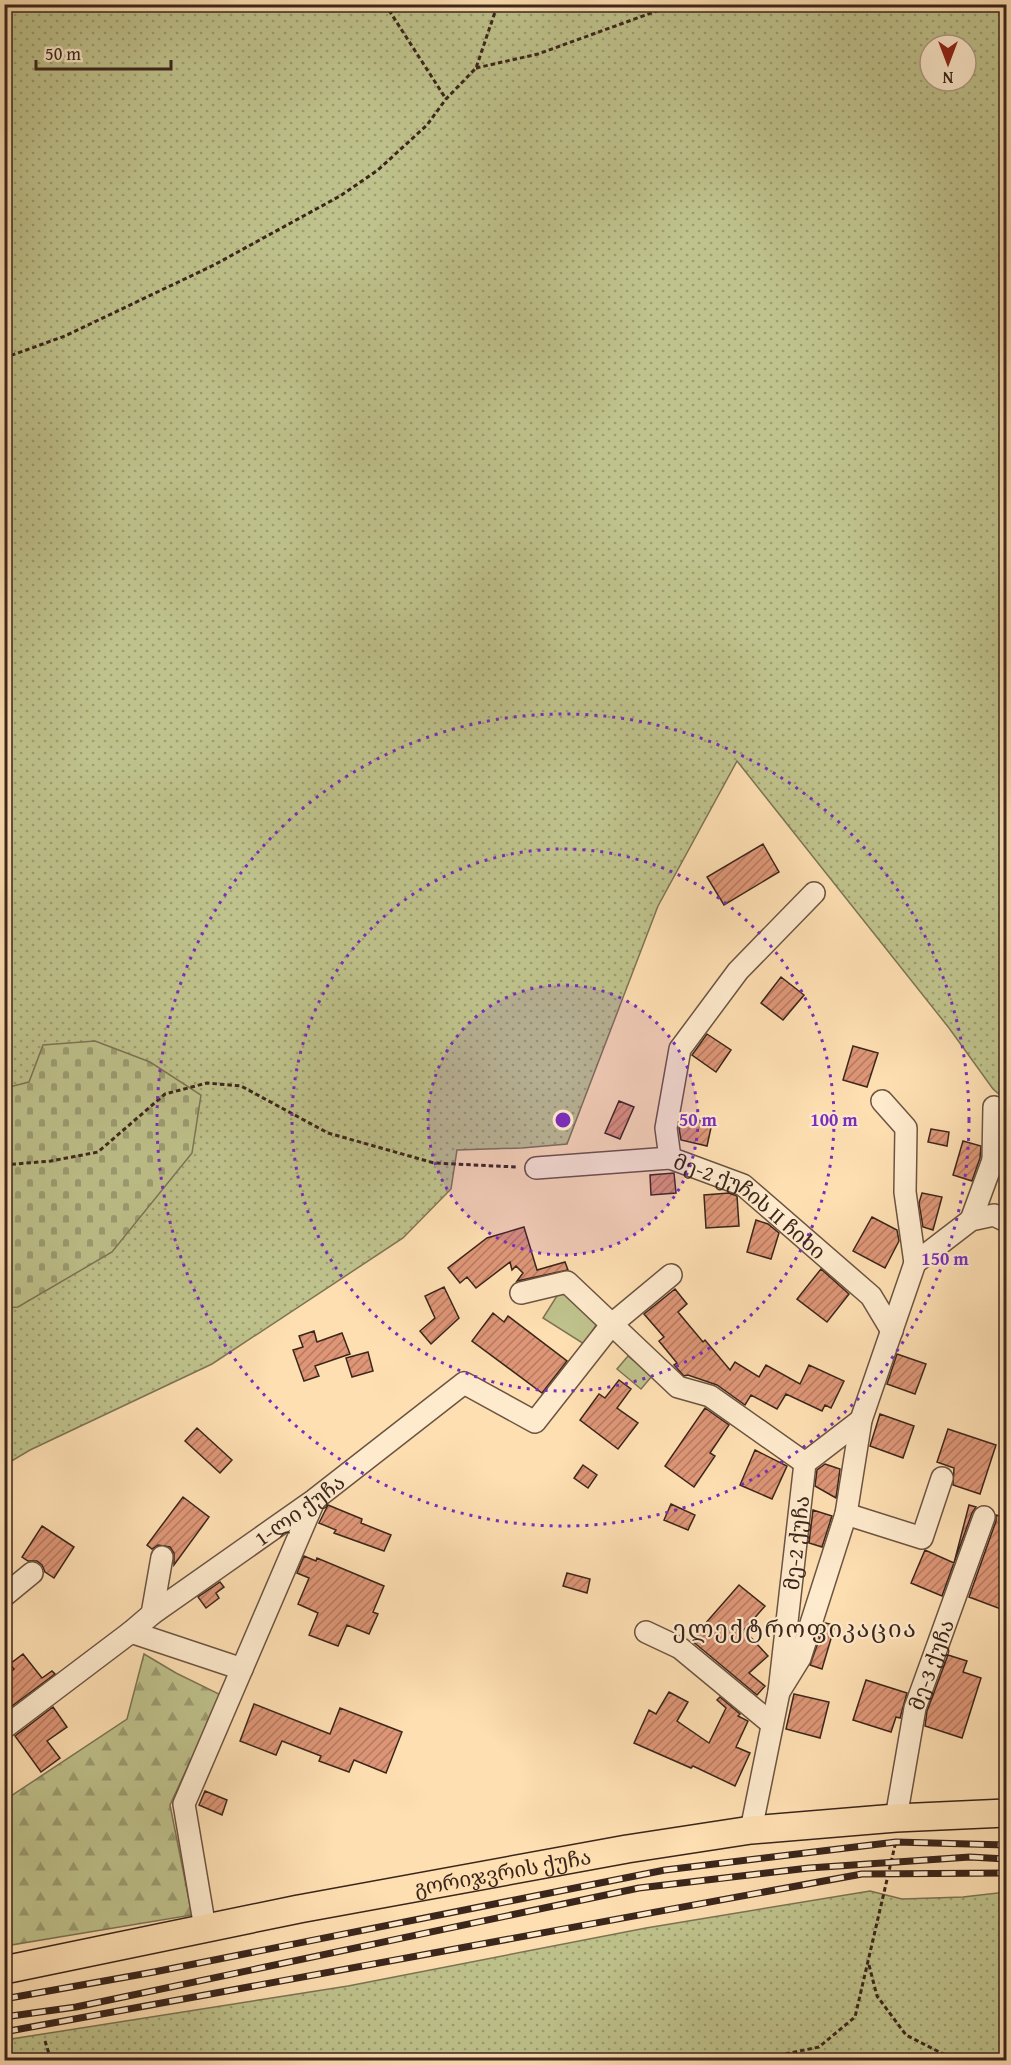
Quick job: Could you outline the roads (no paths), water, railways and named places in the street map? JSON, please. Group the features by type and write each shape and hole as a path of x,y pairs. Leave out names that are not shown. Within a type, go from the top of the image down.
{"main road":[{"name":"გორიჯვრის ქუჩა","path":"4,1970 299,1909 616,1851 751,1830 1006,1810"}],"street":[{"name":"მე-2 ქუჩის II ჩიხი","path":"814,893 738,971 680,1050 666,1128 670,1158 743,1185 871,1296 892,1331"},
{"path":"882,1101 906,1128 905,1192 915,1263 971,1220 994,1215 1006,1221"},
{"path":"971,1220 1000,1155 994,1107"},
{"path":"536,1168 670,1158"},
{"name":"მე-2 ქუჩა","path":"779,1692 800,1658 846,1514 861,1420 915,1263"},
{"path":"612,1324 671,1275"},
{"path":"520,1293 567,1282 678,1387 710,1396 805,1463 861,1420"},
{"name":"1-ლი ქუჩა","path":"4,1728 152,1614 314,1500 464,1383 535,1422 612,1324"},
{"name":"მე-2 ქუჩა","path":"751,1830 779,1692 805,1463"},
{"path":"846,1514 922,1538 942,1478"},
{"path":"205,1928 184,1804 314,1500"},
{"name":"მე-3 ქუჩა","path":"896,1818 915,1708 984,1517"},
{"path":"152,1614 162,1557"},
{"path":"4,1596 32,1572"},
{"path":"131,1632 242,1669"},
{"path":"646,1632 680,1648 772,1724"}],"railway":[{"path":"4,1999 154,1972 665,1870 896,1842 1006,1845"},
{"path":"4,2017 76,2007 639,1888 809,1868 970,1857 1006,1859"},
{"path":"4,2032 862,1874 1006,1873"}],"district":[{"name":"ელექტროფიკაცია","path":"795,1628"}]}
